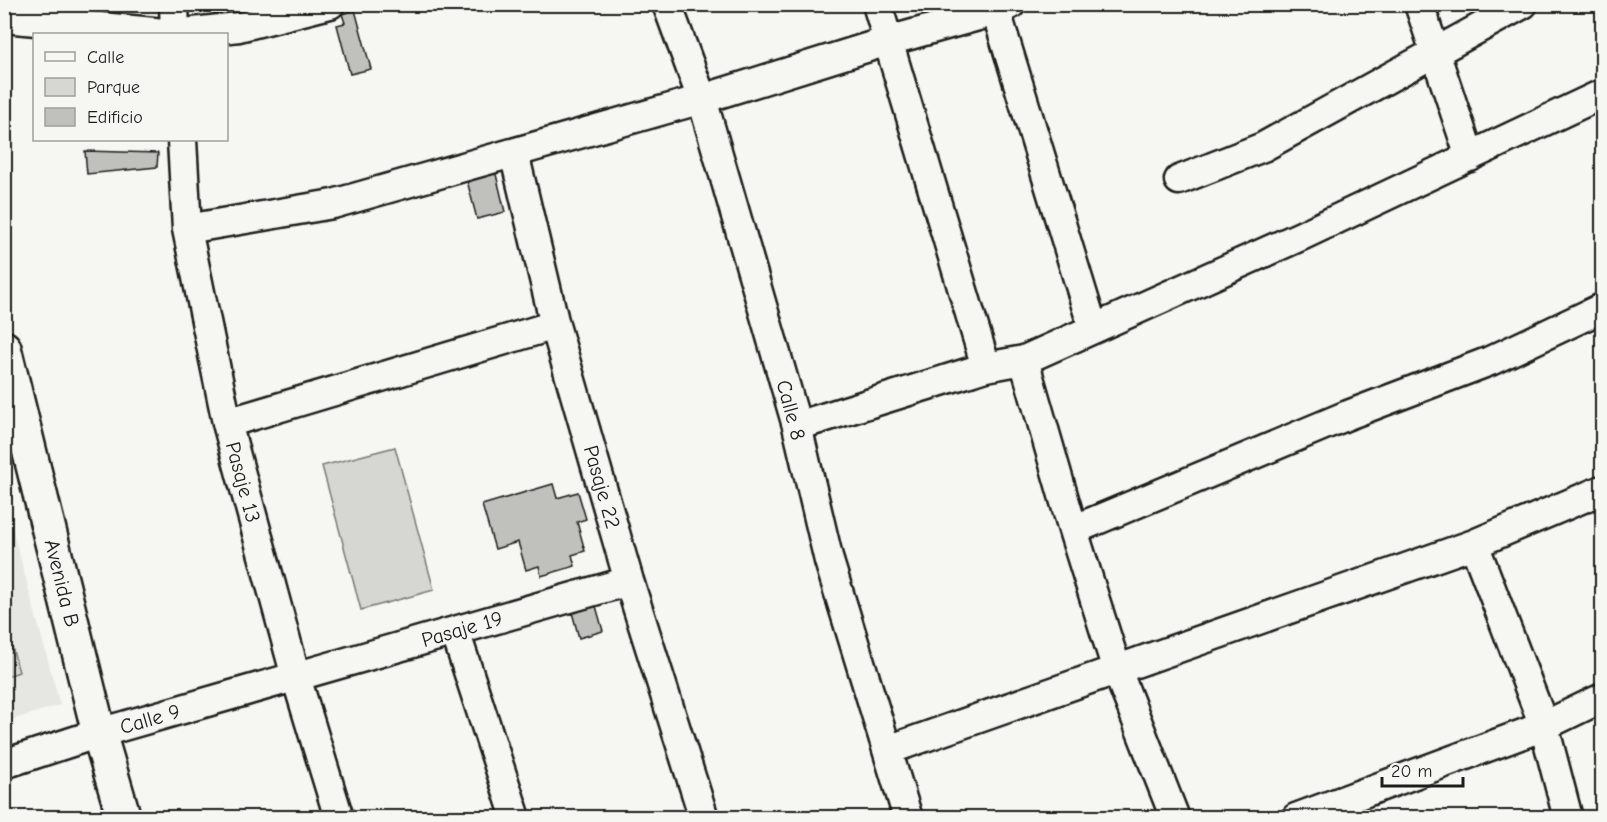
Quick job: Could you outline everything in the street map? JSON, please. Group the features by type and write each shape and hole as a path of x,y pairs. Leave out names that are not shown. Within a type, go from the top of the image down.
{"main road":[{"name":"Avenida B","path":"4,348 99,733 124,818"}],"street":[{"path":"174,4 175,33"},
{"path":"184,33 239,27 330,4"},
{"name":"Calle 8","path":"667,4 702,99 797,426 829,561 908,818"},
{"path":"877,4 986,367"},
{"path":"1419,4 1470,157"},
{"path":"1179,180 1263,147 1523,4"},
{"path":"187,229 333,204 702,99 888,41 1004,8 1093,328"},
{"path":"4,18 164,33"},
{"path":"797,426 986,367 1024,360 1301,236 1602,94"},
{"name":"Pasaje 13","path":"182,141 187,229 227,423 296,677 339,818"},
{"name":"Pasaje 22","path":"514,153 555,325 629,581 704,818"},
{"path":"1073,530 1348,415 1491,361 1602,308"},
{"path":"227,423 555,325"},
{"path":"1024,360 1073,530 1117,670 1175,818"},
{"path":"888,750 1474,544 1602,490"},
{"path":"1474,544 1544,726 1568,818"},
{"name":"Pasaje 19","path":"296,677 629,581"},
{"path":"455,631 516,818"},
{"name":"Calle 9","path":"4,764 99,733 296,677"},
{"path":"1296,818 1544,726 1602,698"}],"shaded area":[{"path":"4,498 60,705 5,722 4,722"}],"green space":[{"path":"395,447 434,590 361,610 322,466"},
{"path":"5,622 19,672 4,677"}],"building":[{"path":"355,10 371,69 350,74 337,25 345,23 342,14"},
{"path":"85,151 158,153 157,167 87,174"},
{"path":"494,166 505,212 477,219 465,173"},
{"path":"553,484 557,498 578,492 586,519 577,522 585,551 572,555 575,566 541,576 539,566 526,570 518,542 495,549 482,505"},
{"path":"594,599 603,631 579,638 570,605"}]}
